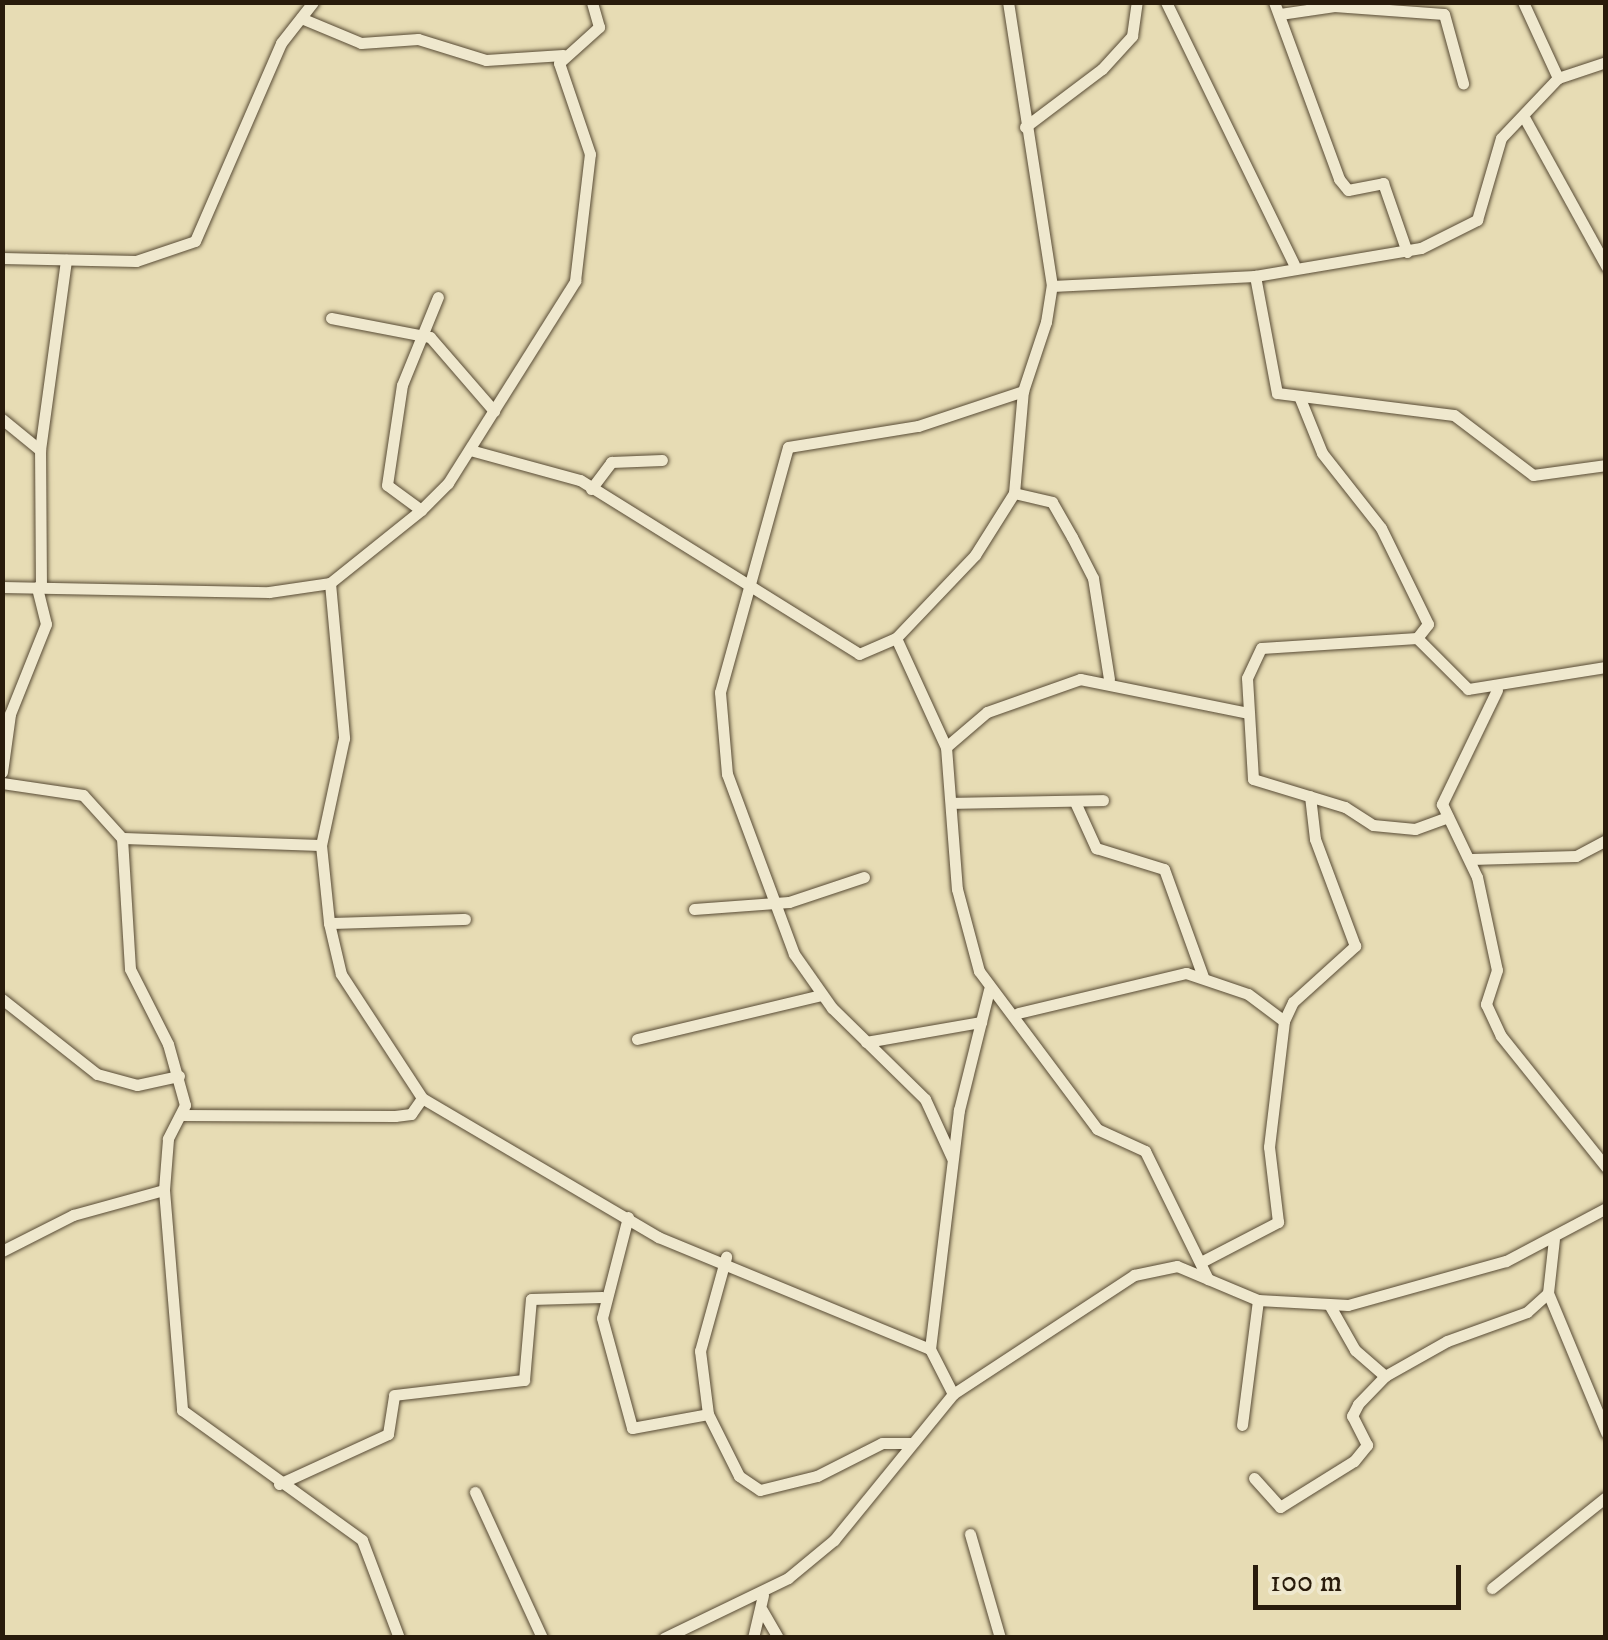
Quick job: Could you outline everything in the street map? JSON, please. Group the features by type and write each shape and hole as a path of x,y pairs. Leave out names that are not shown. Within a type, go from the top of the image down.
{"street":[{"path":"2,258 136,261 195,242 229,150 313,2"},
{"path":"301,18 361,42 418,40 486,60 563,55 600,28 592,2"},
{"path":"470,450 591,489 858,654 896,638 975,555 1014,493 1024,391 1052,286 1008,2"},
{"path":"1025,127 1112,58 1132,36 1138,2"},
{"path":"1166,2 1294,264"},
{"path":"1522,2 1558,78"},
{"path":"1408,252 1384,183 1348,190 1339,179 1277,8 1334,6 1444,14 1464,82"},
{"path":"2,586 269,592 330,582 421,510 470,450 574,281 590,154 559,70 563,55"},
{"path":"1052,286 1255,276 1294,264 1408,252 1478,220 1501,138 1525,119 1558,78 1606,62"},
{"path":"1525,119 1606,266"},
{"path":"2,772 10,714 46,624 39,588 40,450 66,260"},
{"path":"1255,276 1274,390 1454,415 1533,475 1606,465"},
{"path":"421,510 387,485 419,331 438,297"},
{"path":"331,318 419,331 494,411"},
{"path":"952,1158 925,1099 822,995 774,904 719,746 723,665 788,447 918,426 1024,391"},
{"path":"1298,396 1322,452 1381,528 1428,624 1417,638 1260,648 1247,678 1256,784 1310,796 1372,825 1415,829 1448,817"},
{"path":"2,419 40,450"},
{"path":"591,489 612,462 662,460"},
{"path":"1014,493 1052,502 1079,550 1109,679"},
{"path":"330,582 344,738 320,845 329,923 342,974 422,1098 628,1217 726,1258 851,1322 930,1349"},
{"path":"896,638 946,747 957,889 990,990 1018,1012 1097,1129 1145,1150 1208,1279"},
{"path":"1417,638 1450,680 1498,690 1606,666"},
{"path":"946,747 998,706 1109,679 1158,701 1248,713"},
{"path":"1498,690 1443,798 1448,817 1471,858 1497,970 1489,1016 1606,1167"},
{"path":"2,782 82,796 122,838 130,970 180,1076 181,1115 168,1140 164,1190 182,1346 176,1396 278,1484 372,1552 399,1638"},
{"path":"1202,1262 1278,1222 1268,1158 1284,1021 1293,1002 1356,946 1314,839 1310,796"},
{"path":"952,803 1102,800"},
{"path":"1075,802 1096,848 1164,869 1203,977"},
{"path":"122,838 320,845"},
{"path":"1471,858 1576,856 1606,840"},
{"path":"694,909 774,904 864,878"},
{"path":"329,923 465,919"},
{"path":"1018,1012 1098,991 1133,992 1168,976 1203,977 1284,1021"},
{"path":"953,1394 930,1349 952,1158 990,990"},
{"path":"637,1038 822,995"},
{"path":"2,1000 97,1074 155,1085 180,1076"},
{"path":"866,1042 981,1022"},
{"path":"181,1115 395,1116 411,1114 422,1098"},
{"path":"2,1251 73,1216 164,1190"},
{"path":"664,1638 762,1595 834,1540 953,1394 1134,1274 1177,1266 1258,1300 1330,1306 1471,1274 1554,1239 1606,1208"},
{"path":"628,1217 602,1297 629,1426 708,1414"},
{"path":"1554,1239 1548,1293 1606,1432"},
{"path":"726,1258 700,1351 708,1414 739,1476 760,1490 816,1476 882,1443 910,1443"},
{"path":"1254,1478 1280,1508 1354,1461 1366,1445 1352,1411 1384,1376 1527,1312 1548,1293"},
{"path":"278,1484 388,1434 394,1395 524,1380 531,1299 602,1297"},
{"path":"1242,1425 1258,1300"},
{"path":"1330,1306 1355,1350 1384,1376"},
{"path":"474,1492 542,1638"},
{"path":"1492,1588 1606,1497"},
{"path":"970,1534 1000,1638"},
{"path":"753,1638 762,1610 762,1595"},
{"path":"762,1610 778,1638"}]}
